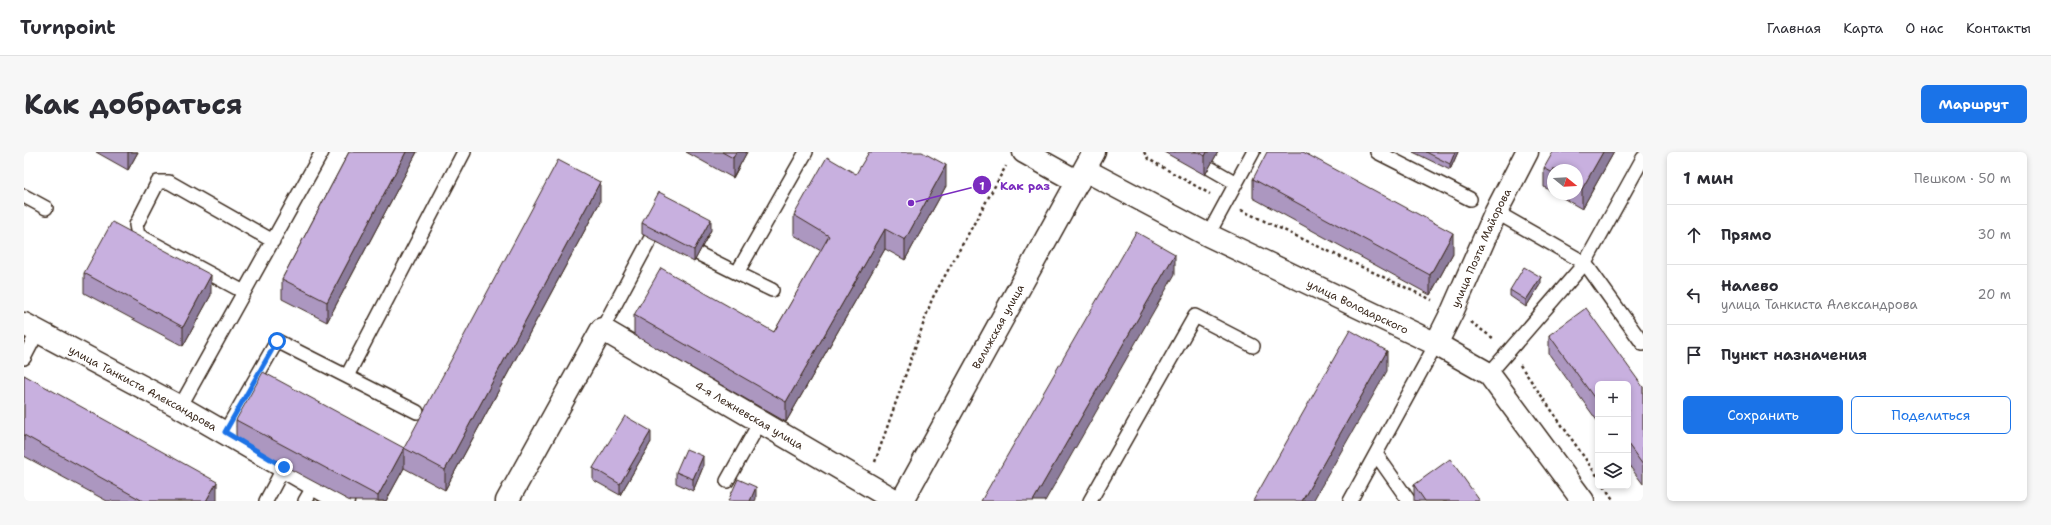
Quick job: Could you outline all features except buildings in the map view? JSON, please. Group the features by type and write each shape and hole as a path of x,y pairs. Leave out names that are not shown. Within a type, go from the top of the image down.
{"street":[{"name":"улица Поэта Майорова","path":"1436,344 1453,310 1496,212 1527,152"},
{"name":"улица Володарского","path":"1017,156 1086,168 1208,235 1436,344 1490,374 1583,501"},
{"name":"Велижская улица","path":"902,501 1086,168"},
{"name":"улица Танкиста Александрова","path":"31,328 180,406 225,432 284,467 310,493 344,501"},
{"name":"4-я Лежневская улица","path":"602,329 896,501"},
{"path":"506,501 602,329"}],"lane":[{"path":"180,406 322,152"},
{"path":"347,376 464,152"},
{"path":"737,273 806,152"},
{"path":"1182,152 1236,183"},
{"path":"1208,235 1254,152"},
{"path":"1377,152 1470,199"},
{"path":"1490,374 1585,263 1643,158"},
{"path":"244,292 138,235 136,225 158,182 169,182 273,241"},
{"path":"24,196 46,208"},
{"path":"1496,212 1585,263 1643,344"},
{"path":"602,329 654,232 772,290"},
{"path":"1090,501 1195,316 1253,346"},
{"path":"24,358 31,328"},
{"path":"225,432 277,341 417,412"},
{"path":"1350,501 1436,344"},
{"path":"727,481 760,422"},
{"path":"1376,454 1409,501"},
{"path":"266,501 284,467"}],"path":[{"path":"868,484 932,299 1017,156"},
{"path":"1606,489 1614,501"}],"place":[{"name":"Как раз","path":"911,203"}],"route":[{"path":"277,341 225,432 284,467"}]}
